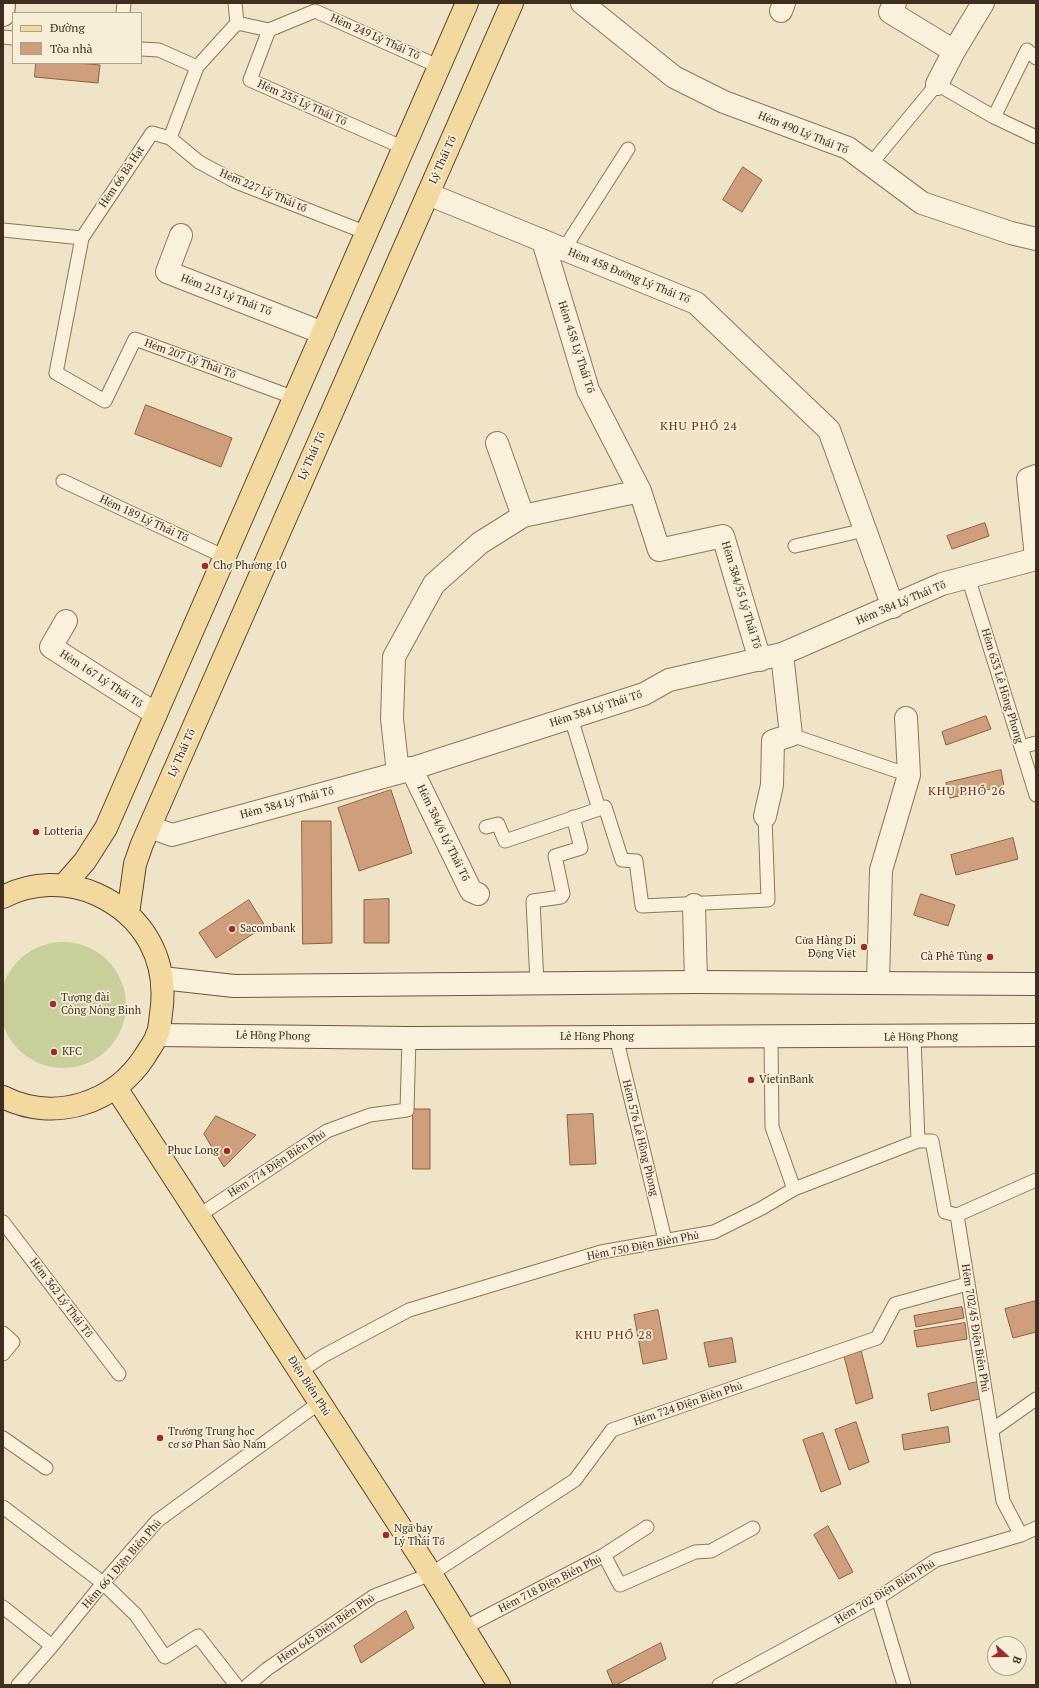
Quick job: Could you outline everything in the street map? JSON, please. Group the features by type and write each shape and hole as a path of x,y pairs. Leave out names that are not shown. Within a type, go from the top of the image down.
{"main road":[{"path":"64,885 85,861 106,828 467,3"},
{"name":"Lý Thái Tổ","path":"128,914 135,864 150,827 512,3"},
{"path":"3,897 14,892 39,886 64,885 87,890 109,900 128,914 147,938 156,954 162,978 163,1002 157,1035 135,1072 116,1088 92,1101 66,1108 38,1108 6,1104"},
{"name":"Điện Biên Phủ","path":"116,1088 431,1574 499,1685"}],"street":[{"path":"3,15 4,3"},
{"name":"Hẻm 490 Lý Thái Tổ","path":"582,3 674,77 724,102 848,148 922,203 1011,233 1036,239"},
{"path":"895,3 890,12 954,51"},
{"path":"937,84 954,51 983,3"},
{"name":"Hẻm 458 Đường Lý Thái Tổ","path":"428,194 696,303 828,430 893,607"},
{"name":"Hẻm 213 Lý Thái Tổ","path":"181,235 167,272 323,333"},
{"name":"Hẻm 458 Lý Thái Tổ","path":"543,241 588,390 640,492"},
{"path":"497,443 523,516 640,492"},
{"path":"1036,476 1028,479 1036,558"},
{"name":"Hẻm 384/55 Lý Thái Tổ","path":"640,492 659,550 723,536 760,660"},
{"name":"Hẻm 384/6 Lý Thái Tổ","path":"478,894 471,891 404,770 392,719 394,657 434,584 480,543 523,516"},
{"name":"Hẻm 384 Lý Thái Tổ","path":"150,827 172,835 404,770 644,694 669,680 782,654 893,607 942,584 1036,558"},
{"name":"Hẻm 167 Lý Thái Tổ","path":"66,620 51,647 156,714"},
{"path":"764,816 772,785 773,741 791,735 782,654"},
{"path":"878,982 881,870 909,775 906,718"},
{"path":"694,905 696,982"},
{"path":"162,978 234,986 696,982 1036,984"},
{"name":"Lê Hồng Phong","path":"157,1035 409,1038 616,1036 770,1038 1036,1036"}],"lane":[{"path":"170,138 198,67 237,23 235,3"},
{"name":"Hẻm 249 Lý Thái Tổ","path":"268,30 315,7 440,66"},
{"path":"237,23 268,30"},
{"name":"Hẻm 235 Lý Thái Tổ","path":"268,30 250,80 404,148"},
{"path":"142,49 159,50 198,67"},
{"path":"994,117 1027,50 1036,58"},
{"path":"870,165 937,84 994,117 1036,136"},
{"name":"Hẻm 66 Bà Hạt","path":"56,373 82,238 152,133 170,138"},
{"name":"Hẻm 227 Lý Thái tổ","path":"170,138 198,162 236,182 367,233"},
{"path":"564,250 628,149"},
{"path":"3,230 82,238"},
{"name":"Hẻm 207 Lý Thái Tổ","path":"56,373 105,400 135,338 294,398"},
{"name":"Hẻm 189 Lý Thái Tổ","path":"63,481 224,557"},
{"path":"795,546 865,530"},
{"name":"Hẻm 633 Lê Hồng Phong","path":"968,577 1036,795"},
{"path":"571,718 599,809"},
{"path":"791,735 909,775"},
{"path":"1021,747 1036,743"},
{"path":"486,827 498,824 505,841 605,807 622,860 636,861 642,906 694,905 768,900 764,816"},
{"path":"537,983 533,901 561,898 563,894 555,856 581,848 573,817"},
{"name":"Hẻm 576 Lê Hồng Phong","path":"616,1036 665,1240"},
{"path":"914,1037 918,1142 932,1141 945,1212 957,1215 1036,1180"},
{"name":"Hẻm 774 Điện Biên Phủ","path":"198,1216 327,1131 370,1115 407,1110 409,1038"},
{"path":"770,1038 772,1127 794,1189"},
{"name":"Hẻm 750 Điện Biên Phủ","path":"299,1372 323,1356 409,1310 601,1252 714,1232 762,1208 794,1189 918,1142"},
{"name":"Hẻm 702/45 Điện Biên Phủ","path":"957,1215 1004,1501 1021,1535"},
{"name":"Hẻm 362 Lý Thái Tổ","path":"3,1222 119,1374"},
{"name":"Hẻm 724 Điện Biên Phủ","path":"431,1574 575,1480 612,1430 877,1338 895,1304 968,1284"},
{"path":"3,1333 13,1342 3,1354"},
{"path":"992,1430 1036,1399"},
{"name":"Hẻm 661 Điện Biên Phủ","path":"18,1685 52,1646 103,1582 157,1521 319,1403"},
{"path":"3,1438 46,1468"},
{"path":"3,1507 103,1582 136,1614 165,1658 198,1636 236,1685"},
{"path":"604,1555 647,1527"},
{"name":"Hẻm 718 Điện Biên Phủ","path":"464,1628 604,1555 620,1585 695,1552 711,1551 753,1528"},
{"name":"Hẻm 702 Điện Biên Phủ","path":"719,1685 878,1598 936,1560 1021,1535 1036,1528"},
{"name":"Hẻm 645 Ðiện Biên Phủ","path":"248,1685 267,1669 374,1596 431,1574"},
{"path":"878,1598 904,1685"},
{"path":"3,1607 52,1646"}],"green space":[{"path":"69,942 93,949 108,960 119,975 125,993 125,1017 119,1035 108,1050 93,1061 75,1067 57,1068 33,1061 18,1050 7,1035 1,1017 0,999 7,975 18,960 33,949 51,943"}],"building":[{"path":"36,64 100,65 98,83 35,77"},
{"path":"743,167 762,180 742,212 723,200"},
{"path":"146,405 232,438 221,467 135,434"},
{"path":"985,523 989,536 952,549 947,536"},
{"path":"986,716 991,729 946,745 942,732"},
{"path":"1001,770 1004,786 950,798 946,783"},
{"path":"391,790 412,853 359,871 338,808"},
{"path":"302,821 331,821 332,943 303,944"},
{"path":"1013,838 1018,859 956,875 951,855"},
{"path":"921,894 955,905 948,926 914,915"},
{"path":"389,899 389,943 364,943 364,900"},
{"name":"Sacombank","path":"249,900 265,926 216,958 199,933"},
{"path":"413,1109 430,1109 430,1169 413,1169"},
{"path":"593,1114 596,1164 570,1165 567,1115"},
{"name":"Phuc Long","path":"216,1116 256,1135 224,1167 204,1134"},
{"path":"1036,1301 1036,1332 1013,1338 1005,1309"},
{"path":"962,1307 964,1318 916,1327 914,1316"},
{"path":"658,1310 667,1359 643,1364 634,1315"},
{"path":"965,1323 967,1339 917,1347 914,1331"},
{"path":"732,1338 736,1362 709,1367 704,1343"},
{"path":"861,1350 873,1398 856,1404 844,1356"},
{"path":"981,1381 983,1398 931,1411 928,1394"},
{"path":"856,1422 869,1462 849,1470 835,1430"},
{"path":"948,1427 950,1442 904,1450 902,1435"},
{"path":"823,1433 841,1484 821,1492 803,1440"},
{"path":"828,1526 853,1572 839,1579 814,1535"},
{"path":"406,1611 414,1628 361,1663 354,1646"},
{"path":"661,1643 666,1659 616,1685 613,1685 607,1671"}],"place":[{"name":"Chợ Phường 10","path":"205,566"},
{"name":"Lotteria","path":"36,832"},
{"name":"Sacombank","path":"232,929"},
{"name":"Cửa Hàng Di Động Việt","path":"864,947"},
{"name":"Cà Phê Tùng","path":"990,957"},
{"name":"Tượng đài Công Nông Binh","path":"53,1004"},
{"name":"KFC","path":"54,1052"},
{"name":"VietinBank","path":"751,1080"},
{"name":"Phuc Long","path":"227,1151"},
{"name":"Trường Trung học cơ sở Phan Sào Nam","path":"160,1438"},
{"name":"Ngã bảy Lý Thái Tổ","path":"386,1535"}],"district":[{"name":"KHU PHỐ 24","path":"699,427"},
{"name":"KHU PHỐ 26","path":"967,792"},
{"name":"KHU PHỐ 28","path":"614,1336"}]}
